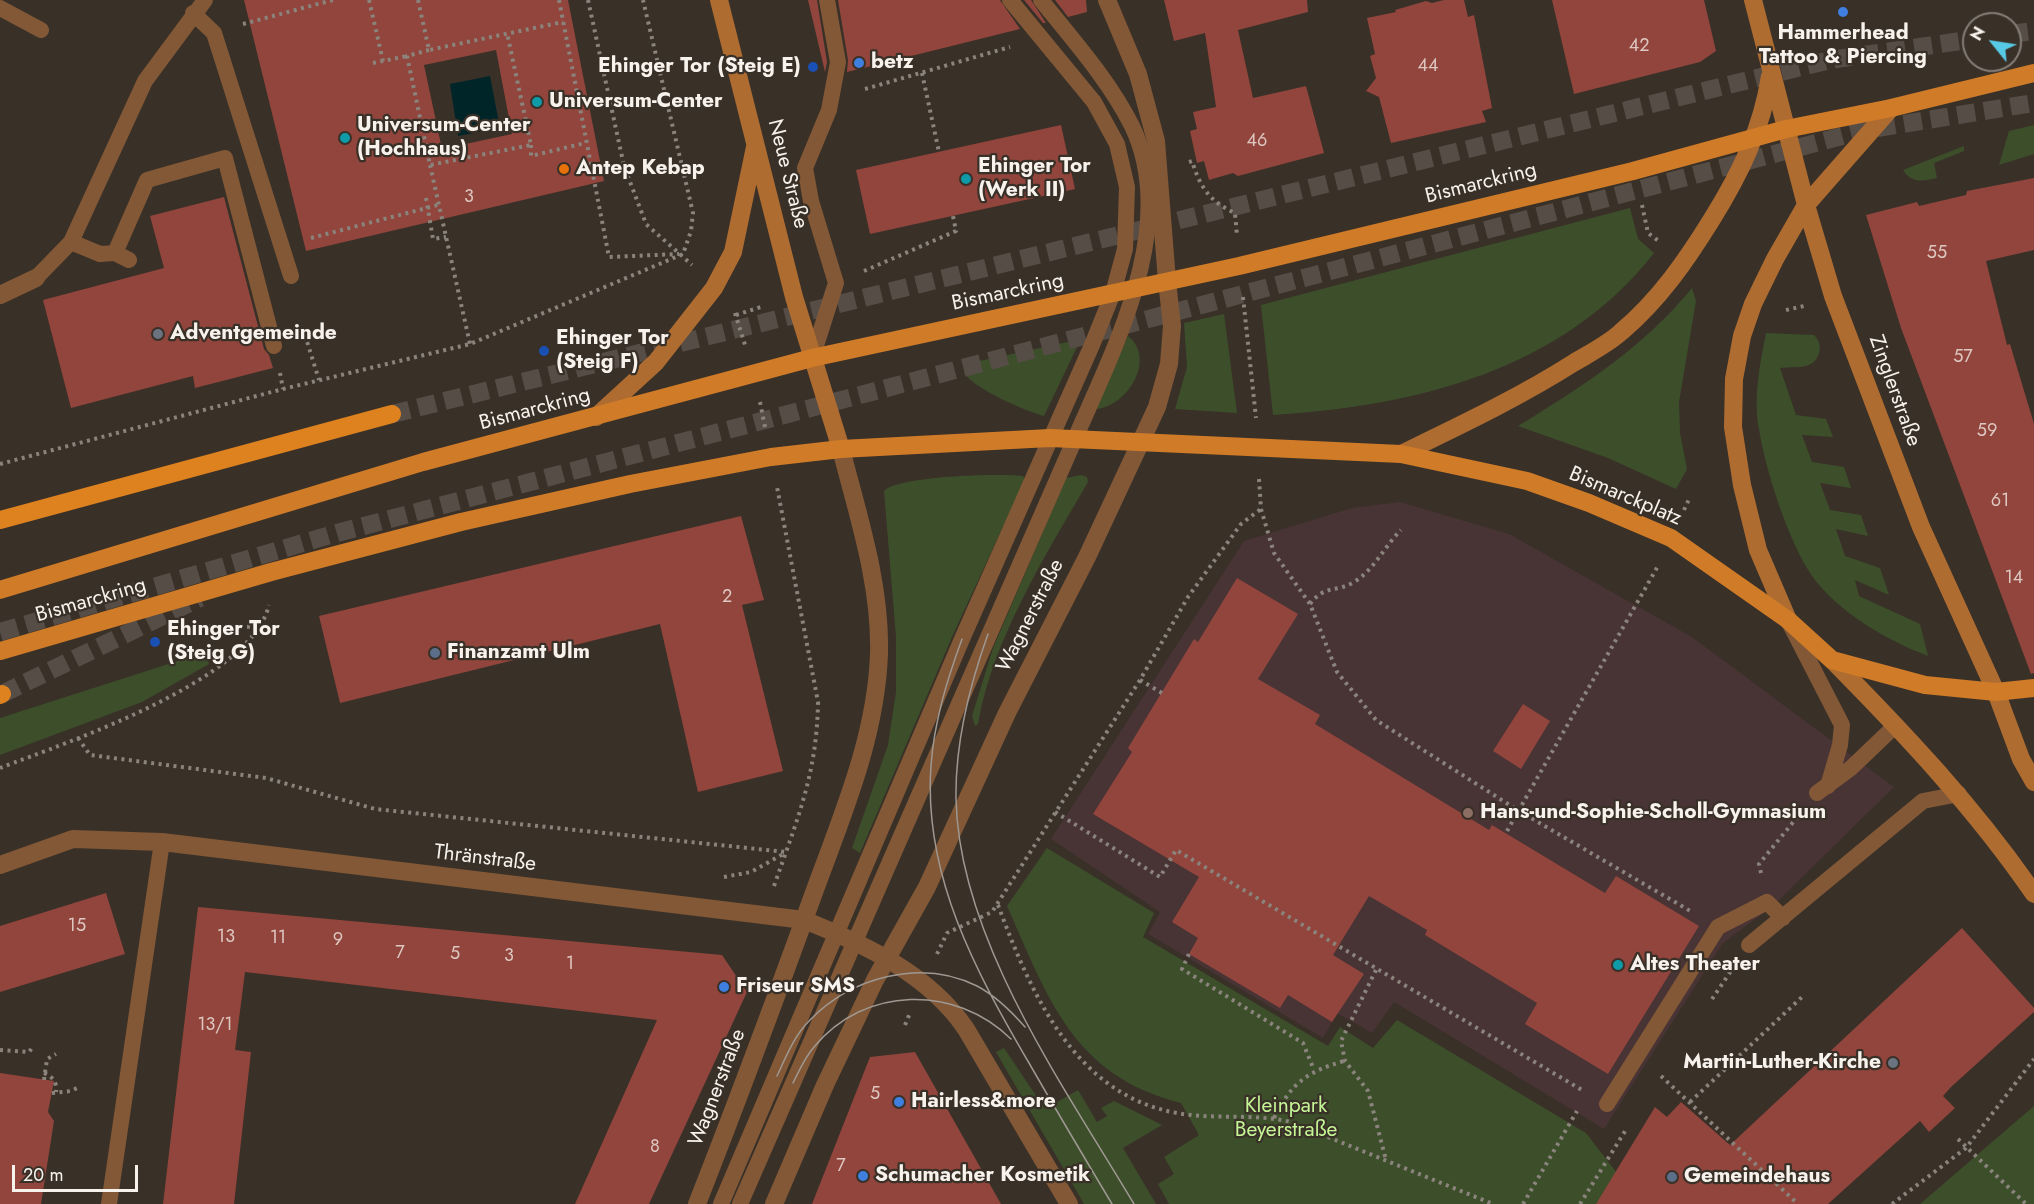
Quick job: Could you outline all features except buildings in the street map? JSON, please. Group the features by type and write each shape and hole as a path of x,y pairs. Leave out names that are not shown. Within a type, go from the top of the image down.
{"highway":[{"path":"0,520 392,414"}],"main road":[{"name":"Neue Straße","path":"719,0 812,358"},
{"name":"Zinglerstraße","path":"1754,0 1806,205 1833,296 1921,527 1995,692 2021,759 2034,782"},
{"path":"1401,454 1543,382 1620,334 1647,308 1685,262 1725,198 1756,138 1766,103 1771,66"},
{"name":"Bismarckring","path":"0,590 423,462 812,358 1239,266 1633,171 1786,129 1891,108 2034,73"},
{"path":"1788,620 1758,550 1742,485 1733,427 1734,379 1742,336 1753,304 1806,205 1891,108"},
{"path":"596,417 656,362 714,288 733,252 756,142"},
{"name":"Wagnerstraße","path":"812,358 841,449"},
{"name":"Bismarckring","path":"0,651 271,572 461,522 630,484 771,457 841,449 1050,438 1074,441 1401,454"},
{"name":"Bismarckplatz","path":"1401,454 1527,482 1671,538 1788,620 1832,660 1896,725 1959,794"},
{"name":"Bismarckplatz","path":"1832,660 1925,685 1995,692 2034,688"},
{"path":"1959,794 1995,838 2034,894"}],"street":[{"name":"Wagnerstraße","path":"774,1204 825,1085 886,959 927,887 1006,713 1087,557 1157,407 1169,364 1172,326 1156,141 1138,74 1111,8"},
{"path":"0,294 36,278"},
{"name":"Wagnerstraße","path":"697,1204 751,1068 804,920 861,757 876,695 879,651 873,574 841,449"},
{"name":"Thränstraße","path":"0,866 73,838 162,842 804,920"},
{"path":"804,920 855,941 886,959 934,992 957,1016 1069,1204"}],"lane":[{"path":"36,278 71,242 145,81 205,0"},
{"path":"812,358 836,283 811,201 805,168 830,110 838,62 827,0"},
{"path":"721,1204 1113,294 1125,249 1127,187 1117,144 1094,102 1010,0"},
{"path":"1041,0 1107,84 1137,139 1157,166 1147,196"},
{"path":"1102,0 1111,8"},
{"path":"0,8 41,30"},
{"path":"194,13 214,33 291,276"},
{"path":"740,1204 1074,441 1136,288 1146,245 1147,196 1145,174 1137,139"},
{"path":"71,242 100,254 122,257 147,180 225,158 274,346"},
{"path":"1788,620 1842,725 1840,745 1823,790"},
{"path":"1823,790 1896,725"},
{"path":"1749,945 1923,801 1959,794"},
{"path":"109,1204 162,842"},
{"path":"1607,1104 1718,927 1767,902 1783,918"}],"path":[{"path":"214,33 333,0"},
{"path":"369,0 382,61"},
{"path":"418,0 429,50"},
{"path":"559,0 609,257 683,254"},
{"path":"588,0 624,166 646,224 683,254"},
{"path":"0,464 319,380 470,344 683,254 691,231 693,213 643,0"},
{"path":"373,63 563,22"},
{"path":"507,33 531,146 531,156 585,143"},
{"path":"831,98 1041,38"},
{"path":"407,56 470,344"},
{"path":"922,73 939,152"},
{"path":"430,165 531,146"},
{"path":"1157,166 1192,161 1205,193 1219,206 1235,213 1256,407 1261,509 1274,553 1310,604 1337,672 1376,720 1519,811 1718,927"},
{"path":"426,198 434,239 446,237"},
{"path":"1642,205 1648,234 1661,243"},
{"path":"282,246 438,206"},
{"path":"953,216 956,231"},
{"path":"714,288 736,315 754,374 818,702 818,738 810,785 765,915"},
{"path":"302,325 319,380"},
{"path":"947,933 992,912 998,904 1140,680 1188,597 1240,524 1261,509"},
{"path":"1310,604 1318,593 1352,583 1370,571 1385,546 1401,530"},
{"path":"0,768 78,738 170,696 232,657 261,627 269,607 271,572"},
{"path":"1507,831 1638,600"},
{"path":"200,626 261,627"},
{"path":"1140,680 1162,693"},
{"path":"78,738 90,754 266,778 375,809 786,852"},
{"path":"1767,902 1759,864 1823,790"},
{"path":"1055,812 1160,877 1176,850 1588,1093"},
{"path":"998,904 1021,963 1045,1012 1064,1041 1101,1078 1132,1097 1177,1113 1274,1118 1291,1122 1493,1204"},
{"path":"1189,954 1182,969 1302,1043 1314,1070"},
{"path":"1376,970 1341,1041 1345,1061 1368,1091 1386,1161"},
{"path":"1690,1102 1802,997"},
{"path":"0,1050 29,1052 32,1048"},
{"path":"44,1080 47,1059 56,1054"},
{"path":"1892,1204 1966,1148 2034,1059"},
{"path":"1274,1118 1285,1096 1314,1070 1345,1061"},
{"path":"45,1073 51,1076 56,1084 54,1092 71,1091 79,1087"},
{"path":"1660,1076 1798,1204"},
{"path":"1523,1204 1575,1115"},
{"path":"1958,1139 2026,1204"}],"shaded area":[{"name":"Hans-und-Sophie-Scholl-Gymnasium","path":"1400,502 1509,534 1692,637 1894,787 1773,906 1723,943 1604,1129 1394,1002 1372,1033 1337,1013 1323,1038 1148,934 1160,912 1051,839 1244,541 1352,508"}],"green space":[{"path":"2034,125 2034,154 1999,165 2009,131"},
{"path":"1964,146 1964,151 1934,163 1937,178 1914,179 1903,170"},
{"path":"1630,208 1638,239 1654,253 1617,293 1576,327 1530,354 1482,375 1432,391 1380,402 1273,415 1261,305"},
{"path":"1692,288 1696,301 1679,402 1680,433 1687,469 1676,489 1608,458 1518,426 1589,381 1633,347 1654,329"},
{"path":"1224,314 1237,413 1175,409 1187,367 1184,323"},
{"path":"1766,333 1814,335 1818,341 1819,353 1813,363 1780,368 1796,415 1826,419 1833,437 1802,435 1812,462 1844,467 1851,488 1820,483 1830,510 1861,515 1868,536 1836,529 1845,556 1880,568 1889,595 1855,580 1859,596 1920,624 1928,656 1896,642 1849,613 1823,589 1803,562 1779,505 1762,445 1757,417 1757,393"},
{"path":"1128,336 1136,346 1140,357 1139,369 1127,391 1118,400 1096,409"},
{"path":"1075,342 1077,347 1044,416 1014,405 989,392 964,373 965,367 970,363"},
{"path":"973,475 1023,476 1025,479 952,637 860,853 852,848 888,745 896,692 896,637 884,491 893,486 927,479"},
{"path":"1081,475 1087,477 1088,482 1038,568 1008,630 995,661 978,724 975,726 972,716 993,648 1066,478"},
{"path":"206,652 209,664 142,702 0,755 0,718"},
{"name":"Kleinpark Beyerstraße","path":"1047,848 1154,913 1143,937 1328,1046 1340,1027 1373,1048 1397,1020 1586,1133 1641,1204 1169,1204 1158,1184 1174,1174 1164,1157 1199,1135 1181,1103 1144,1091 1114,1074 1089,1053 1069,1029 1052,1002 1007,906"},
{"path":"1004,1048 1045,1109 1078,1090 1097,1122 1107,1116 1101,1108 1114,1101 1162,1125 1123,1148 1156,1204 1084,1204 996,1052"},
{"path":"2034,1106 2034,1204 1920,1204"}],"water":[{"path":"490,76 500,128 458,136 450,84"}],"tunnel":[{"path":"2022,32 2034,31"},
{"path":"392,414 1830,60 1962,41"},
{"path":"0,632 337,533 1865,130 2034,103"},
{"path":"2,694 200,598"}],"tram line":[{"path":"988,634 964,715 956,778 962,852 975,905 995,958 1020,1010 1077,1111 1134,1204"},
{"path":"962,639 942,701 931,766 931,806 935,846 945,884 957,921 990,994 1112,1204"},
{"path":"777,1076 799,1033 809,1021 845,993 888,976 933,973 977,986 991,994 1025,1027"},
{"path":"793,1083 811,1051 835,1027 858,1012 884,1003 910,1000 937,1001 964,1008 989,1021 1011,1039"}],"place":[{"name":"Hammerhead Tattoo & Piercing","path":"1843,12"},
{"name":"betz","path":"859,63"},
{"name":"Ehinger Tor (Steig E)","path":"813,67"},
{"name":"Universum-Center","path":"537,102"},
{"name":"Universum-Center (Hochhaus)","path":"345,138"},
{"name":"Antep Kebap","path":"564,169"},
{"name":"Ehinger Tor (Werk II)","path":"966,179"},
{"name":"Adventgemeinde","path":"158,334"},
{"name":"Ehinger Tor (Steig F)","path":"544,351"},
{"name":"Ehinger Tor (Steig G)","path":"155,642"},
{"name":"Finanzamt Ulm","path":"435,653"},
{"name":"Hans-und-Sophie-Scholl-Gymnasium","path":"1468,813"},
{"name":"Altes Theater","path":"1618,965"},
{"name":"Friseur SMS","path":"724,987"},
{"name":"Martin-Luther-Kirche","path":"1893,1063"},
{"name":"Hairless&more","path":"899,1102"},
{"name":"Schumacher Kosmetik","path":"863,1176"},
{"name":"Gemeindehaus","path":"1672,1177"}]}
